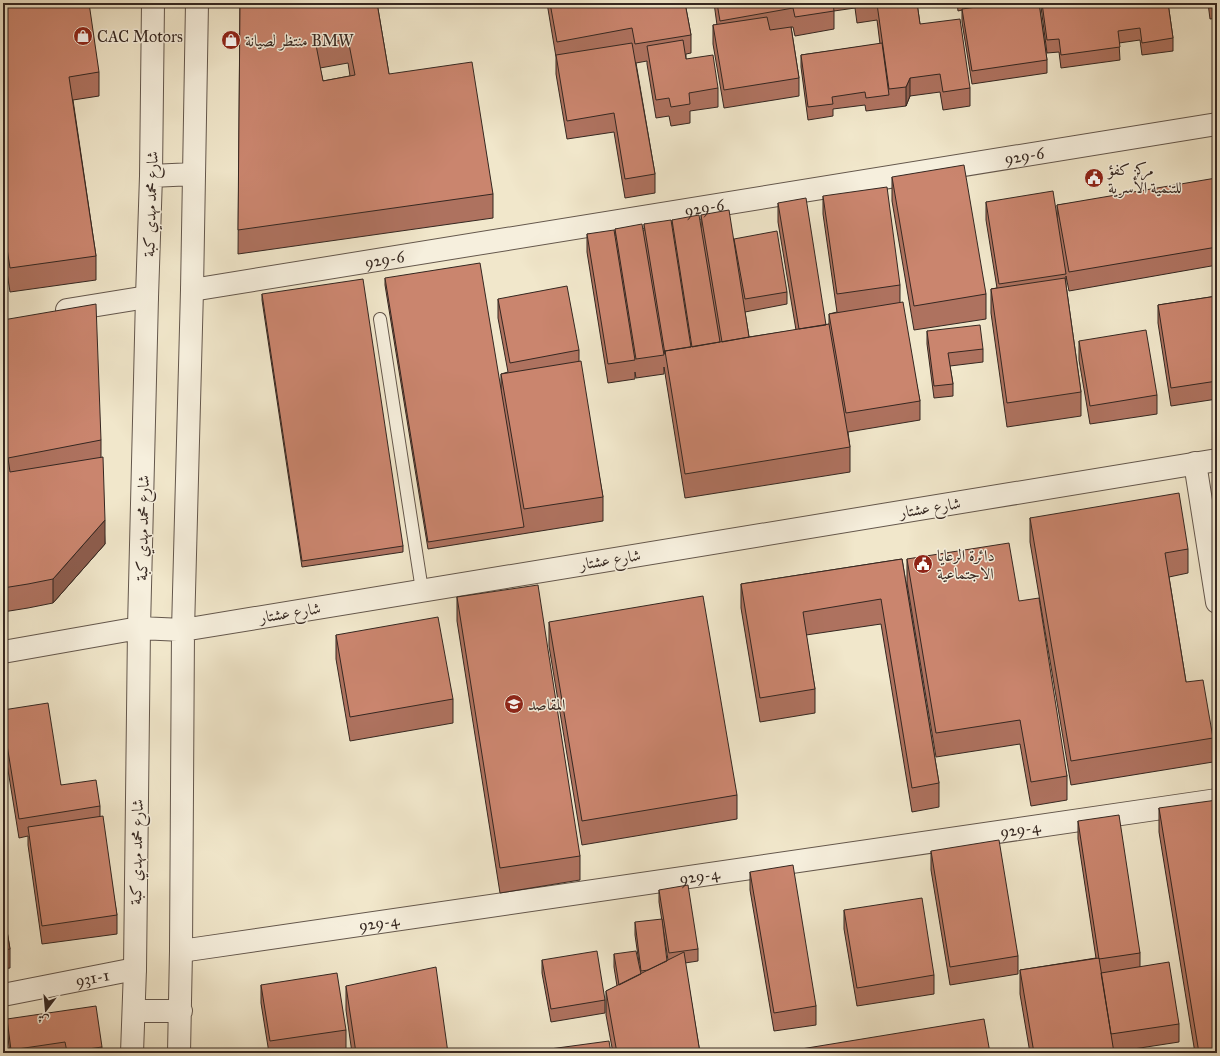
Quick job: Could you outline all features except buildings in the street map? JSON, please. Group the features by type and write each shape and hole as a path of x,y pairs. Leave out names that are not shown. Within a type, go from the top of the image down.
{"street":[{"name":"شارع محمد مهدي كبة","path":"132,1053 135,969 139,628 151,176 153,3"},
{"path":"179,1053 181,1011 183,630 192,290 197,3"},
{"name":"929-6","path":"192,290 1217,124"},
{"path":"151,176 194,174"},
{"path":"48,313 147,298"},
{"name":"شارع عشتار","path":"3,652 139,628 183,630 1217,460"},
{"path":"1195,463 1217,602"},
{"name":"929-4","path":"181,951 1217,800"},
{"name":"931-1","path":"3,995 135,969"},
{"path":"134,1011 181,1011"}],"lane":[{"path":"380,319 422,590"}],"place":[{"name":"CAC Motors","path":"83,36"},
{"name":"منتظر لصيانة BMW","path":"231,40"},
{"name":"مركز كفؤ للتنمية الأسرية","path":"1094,178"},
{"name":"دائرة الرعايا الاجتماعية","path":"923,564"},
{"name":"المقاصد","path":"514,704"}]}
